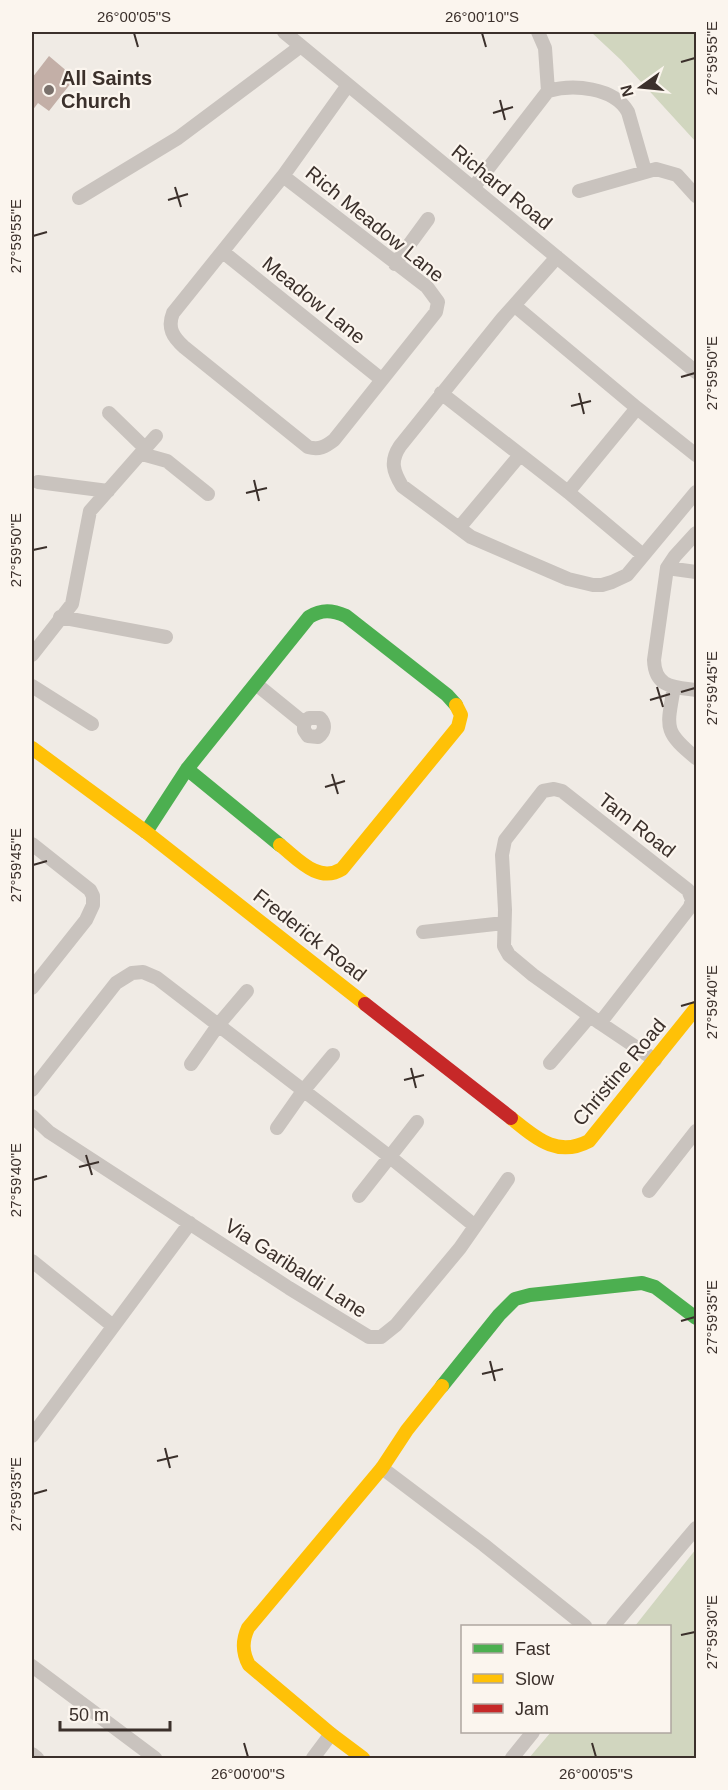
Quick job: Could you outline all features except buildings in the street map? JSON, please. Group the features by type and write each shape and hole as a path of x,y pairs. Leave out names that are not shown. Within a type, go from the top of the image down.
{"street":[{"name":"Richard Road","path":"284,32 696,372"},
{"path":"473,188 548,91 545,48 538,32"},
{"path":"79,198 178,138 301,46"},
{"name":"Rich Meadow Lane","path":"283,176 434,294 438,302 438,308 334,440 327,446 316,449 308,447 201,362 175,339 170,326 171,319 283,176 348,85"},
{"path":"548,91 569,88 590,90 617,99 628,112 645,171"},
{"path":"579,191 656,169 677,175 696,196"},
{"path":"395,264 428,219"},
{"name":"Meadow Lane","path":"223,252 381,380"},
{"path":"557,256 441,393 400,446 394,455 397,478 402,486 484,544 568,579 593,585 612,582 627,575 696,492"},
{"path":"515,306 696,455"},
{"path":"441,393 568,492 643,555"},
{"path":"568,492 637,408"},
{"path":"109,413 144,451 167,461 208,494"},
{"path":"32,655 72,604 90,512 156,436"},
{"path":"459,528 520,455"},
{"path":"38,482 108,491"},
{"path":"696,533 667,568 654,660 654,669 659,679 674,687 696,690"},
{"path":"667,568 696,572"},
{"path":"146,832 187,769 309,617 320,611 328,610 346,616 447,695 460,710 461,721 458,728 343,870 331,875 320,874 312,870 187,769"},
{"path":"60,617 166,637"},
{"path":"256,684 304,723"},
{"path":"32,686 92,724"},
{"path":"674,687 669,728 675,740 696,758"},
{"name":"Frederick Road","path":"32,748 146,832 521,1126 549,1145 565,1149"},
{"name":"Tam Road","path":"550,1063 595,1019 690,907 692,900 688,890 562,791 546,790 505,840 502,855 506,910 504,946 509,955 595,1019 655,1060"},
{"path":"32,844 90,890 93,905 86,920 32,988"},
{"path":"423,932 504,922"},
{"path":"32,1090 116,983 132,973 143,972 157,978 219,1024 475,1226"},
{"path":"191,1064 219,1024 247,991"},
{"name":"Christine Road","path":"565,1149 574,1149 589,1141 696,1008"},
{"path":"277,1128 303,1091 333,1055"},
{"name":"Via Garibaldi Lane","path":"32,1116 49,1132 362,1334 374,1338 387,1333 396,1325 475,1226 508,1179"},
{"path":"360,1196 417,1122"},
{"path":"650,1191 696,1131"},
{"path":"32,1436 190,1223"},
{"path":"32,1261 113,1326"},
{"path":"363,1758 345,1753 331,1734 249,1665 244,1654 243,1642 248,1628 382,1468 407,1430 499,1315 515,1299 530,1295 642,1283 655,1287 696,1318"},
{"path":"382,1468 484,1545 584,1625"},
{"path":"615,1625 696,1528"},
{"path":"32,1666 155,1758"},
{"path":"512,1758 531,1733"},
{"path":"313,1758 331,1734"},
{"path":"32,1754 37,1758"}],"green space":[{"path":"591,32 696,32 696,142 621,60"},
{"path":"696,1549 696,1758 529,1758 550,1733 671,1733 671,1625 636,1625"}],"traffic: fast":[{"path":"146,832 187,769 309,617 314,614 327,611 346,616 447,695 456,705"},
{"path":"187,769 280,845"},
{"path":"442,1386 499,1315 515,1299 530,1295 642,1283 655,1287 696,1318"}],"traffic: slow":[{"path":"280,845 308,868 325,873 333,873 342,869 458,727 461,715 456,705"},
{"path":"32,748 146,832 365,1004"},
{"path":"511,1118 538,1139 557,1146 577,1146 589,1141 696,1008"},
{"path":"363,1758 249,1665 244,1651 245,1637 248,1628 382,1468 407,1430 442,1386"}],"traffic: jam":[{"path":"365,1004 511,1118"}],"place":[{"name":"All Saints Church","path":"49,90"}]}
